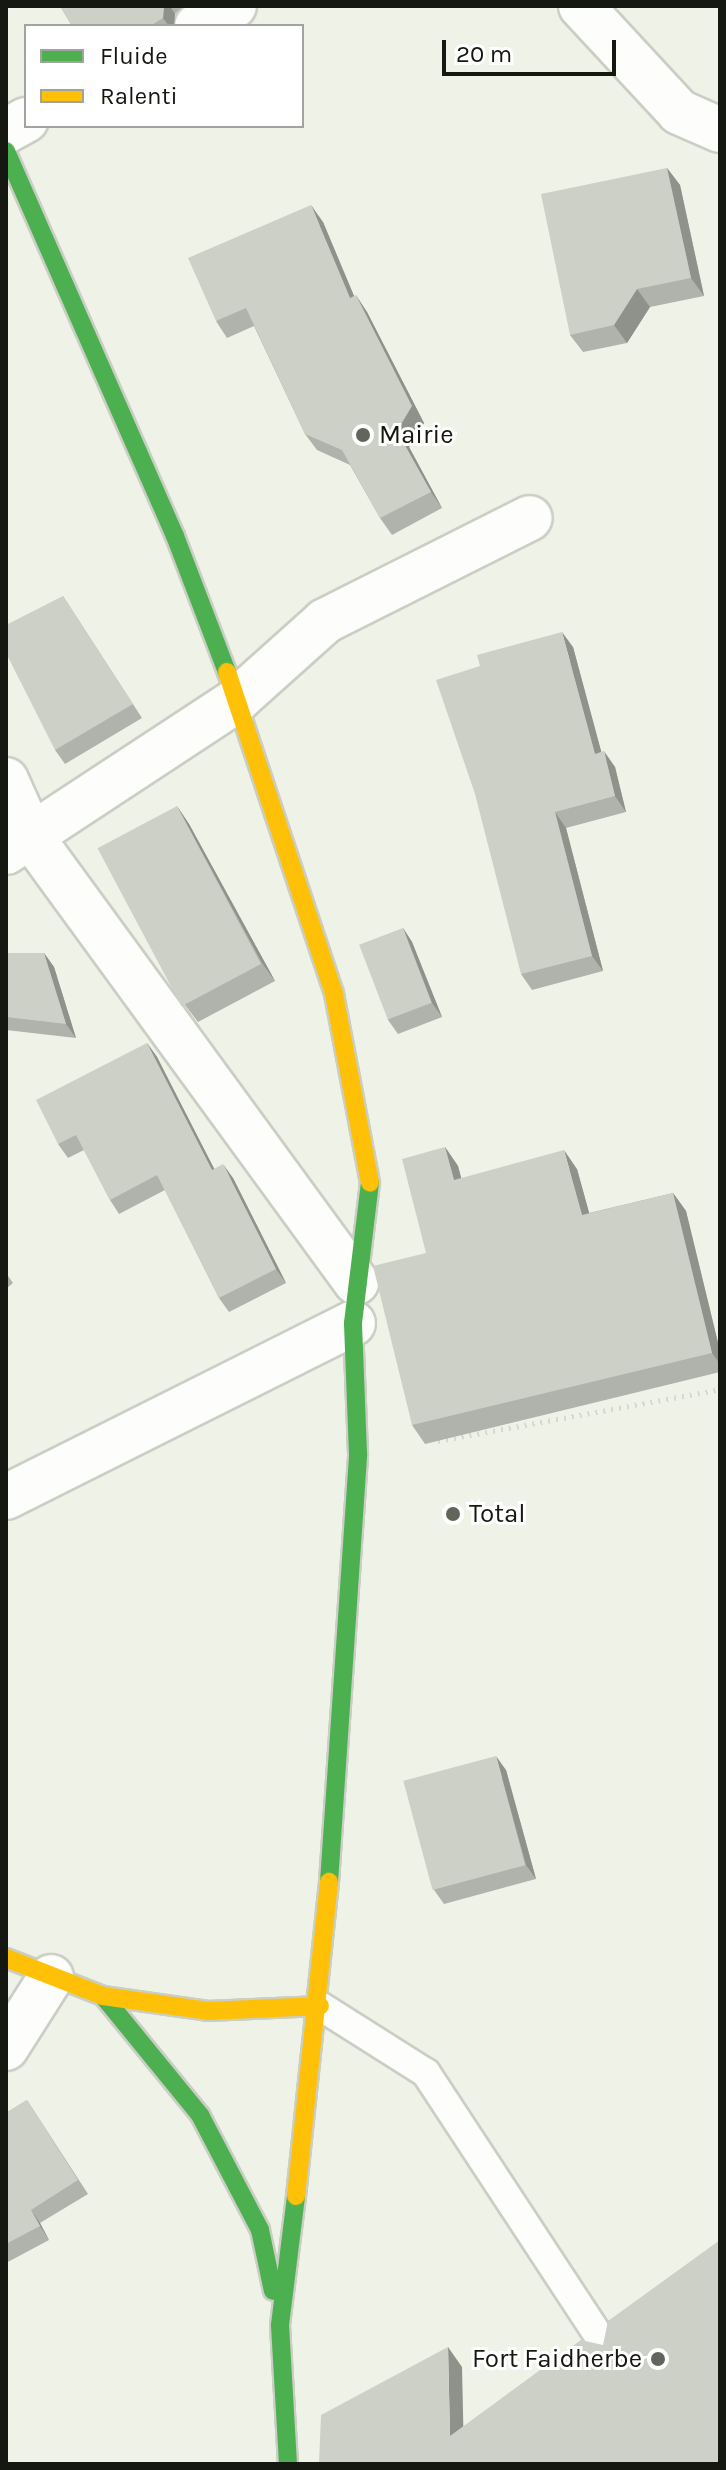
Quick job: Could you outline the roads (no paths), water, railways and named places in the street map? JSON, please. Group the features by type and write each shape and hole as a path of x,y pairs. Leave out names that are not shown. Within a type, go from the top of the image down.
{"street":[{"path":"201,24 234,6"},
{"path":"581,6 679,112 720,130"},
{"path":"6,131 24,121"},
{"path":"6,151 175,536 237,700 334,994 355,1082 370,1183 355,1302 358,1454 320,2006 280,2325 288,2464"},
{"path":"19,845 237,700 325,621 530,518"},
{"path":"6,780 19,845 355,1302"},
{"path":"6,1497 355,1302"},
{"path":"6,1958 103,1996 208,2011 320,2006"},
{"path":"6,2048 51,1977"},
{"path":"103,1996 200,2115 245,2195 280,2325"}],"lane":[{"path":"320,2006 426,2073 608,2350"}],"place":[{"name":"Mairie","path":"363,435"},
{"name":"Total","path":"453,1514"},
{"name":"Fort Faidherbe","path":"658,2359"}]}
